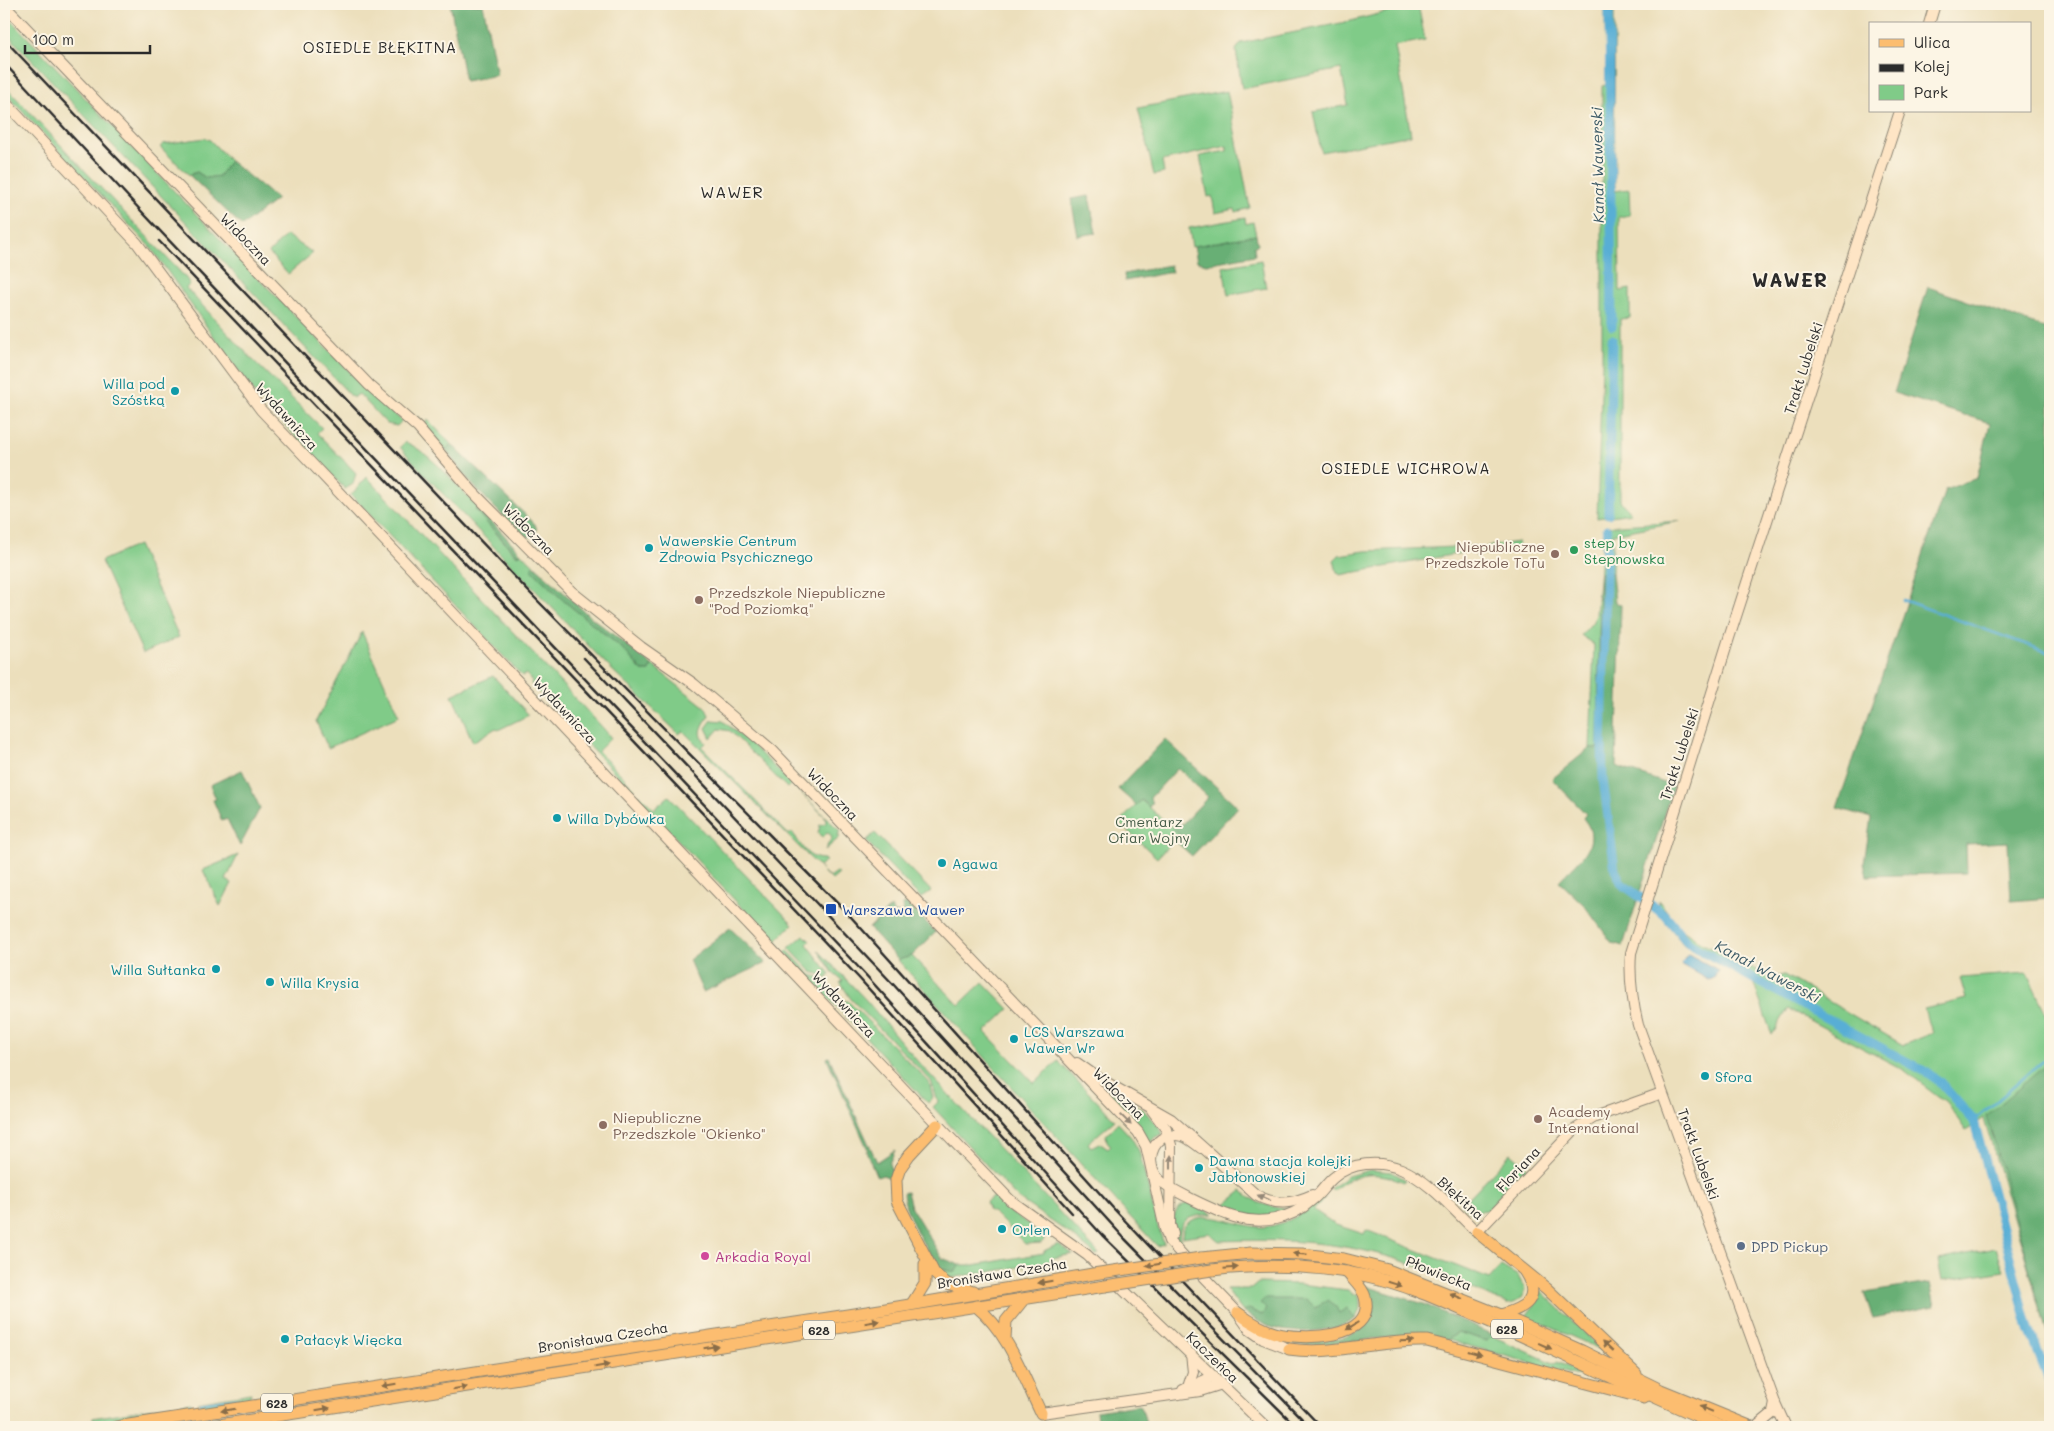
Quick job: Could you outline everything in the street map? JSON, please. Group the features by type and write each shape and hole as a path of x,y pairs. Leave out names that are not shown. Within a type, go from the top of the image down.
{"main road":[{"path":"1929,22 1935,4"},
{"name":"Widoczna","path":"4,5 362,378 418,428 468,487 572,592 642,647 715,700 772,750 1138,1132 1146,1146 1164,1229 1169,1241 1238,1313 1250,1330 1263,1339 1289,1349"},
{"name":"Wydawnicza","path":"4,101 149,256 242,387 261,410 1010,1200 1077,1247 1141,1306"},
{"name":"Trakt Lubelski","path":"1786,1427 1775,1403 1638,1025 1631,998 1629,972 1631,953 1729,638 1900,112"},
{"name":"Widoczna","path":"1056,1048 1096,1077 1178,1124 1201,1148 1256,1195 1267,1201 1284,1204 1301,1200 1320,1191"},
{"name":"Floriana","path":"1477,1232 1574,1130 1595,1117 1662,1093"},
{"name":"Widoczna","path":"1149,1106 1169,1136"},
{"path":"938,1125 909,1155 900,1168 896,1180 898,1204 934,1273 942,1281 977,1293"},
{"path":"1169,1136 1170,1217 1178,1252"},
{"path":"1150,1165 1151,1154 1155,1144 1169,1136 1182,1136 1201,1148"},
{"name":"Widoczna","path":"1150,1165 1161,1182 1170,1188 1234,1218 1261,1222 1293,1213 1313,1200 1320,1191 1343,1172 1354,1166 1375,1163 1402,1169 1425,1184"},
{"name":"Błękitna","path":"1425,1184 1477,1232"},
{"path":"1170,1217 1177,1204 1192,1198"},
{"path":"1477,1232 1575,1316 1642,1381"},
{"name":"Płowiecka","path":"1093,1274 1201,1258 1272,1252 1344,1259 1408,1276 1591,1355 1642,1381 1752,1427"},
{"path":"912,1304 923,1289 927,1278 923,1255"},
{"name":"Płowiecka","path":"1104,1286 1212,1270 1272,1266 1347,1272 1383,1280 1424,1294 1549,1347 1661,1402 1723,1427"},
{"path":"1501,1315 1518,1310 1530,1298 1532,1287 1522,1269"},
{"path":"1238,1313 1264,1329 1283,1335 1310,1336 1342,1332 1358,1323 1365,1312 1366,1304 1364,1294 1347,1272"},
{"name":"Bronisława Czecha","path":"116,1427 912,1304 1093,1274"},
{"name":"Bronisława Czecha","path":"206,1427 1104,1286"},
{"path":"1005,1339 1006,1321 1023,1300"},
{"path":"976,1306 990,1318 1005,1339 1042,1413 1184,1389 1200,1390 1222,1384"},
{"name":"Kaczeńca","path":"1141,1306 1266,1427"},
{"path":"1289,1349 1309,1350 1393,1342 1427,1341 1620,1394 1661,1402"},
{"path":"1184,1389 1192,1372 1191,1354"},
{"path":"1184,1389 1214,1376"},
{"path":"1756,1427 1773,1414 1775,1403"}],"green space":[{"path":"450,4 483,4 497,75 465,81"},
{"path":"1418,4 1425,40 1395,46 1411,135 1321,152 1313,112 1348,105 1341,69 1242,89 1236,50 1241,43 1351,21"},
{"path":"1605,4 1614,4 1615,191 1629,189 1630,215 1619,217 1620,291 1630,289 1630,318 1620,319 1620,501 1631,513 1597,518 1602,363 1602,86 1606,85"},
{"path":"4,13 219,238 368,390 402,421 397,426 387,424 359,394 353,398 4,31"},
{"path":"4,85 185,277 190,284 186,288 252,359 322,428 317,433 356,473 353,484 345,489 251,389 151,248 4,92"},
{"path":"1227,91 1250,208 1236,212 1235,209 1215,213 1212,196 1208,197 1200,156 1227,151 1227,146 1162,161 1164,173 1154,175 1138,108"},
{"path":"205,138 210,140 230,161 220,176 206,178 197,172 189,175 160,147 163,144"},
{"path":"230,161 277,199 242,226 189,175 197,172 206,178 219,176"},
{"path":"1089,196 1096,233 1078,236 1071,199"},
{"path":"1245,218 1246,224 1253,222 1256,235 1192,247 1189,228"},
{"path":"286,235 313,253 288,274 269,253"},
{"path":"1256,235 1258,245 1254,246 1255,255 1206,264 1197,261 1194,246"},
{"path":"1261,260 1266,288 1228,295 1223,267"},
{"path":"1170,265 1172,272 1125,281 1124,274"},
{"path":"1928,287 2050,330 2050,898 2011,901 2008,842 1966,844 1967,873 1867,876 1864,863 1871,818 1837,808 1945,490 1977,478 1990,423 1894,393"},
{"path":"417,416 425,423 428,420 451,444 445,450"},
{"path":"405,442 424,453 434,462 478,507 475,510 517,556 521,553 534,565 531,569 564,601 623,649 642,671 650,671 652,665 705,707 709,715 701,732 706,743 702,747 789,835 792,832 808,854 826,861 819,867 683,731 679,734 607,665 423,473 400,447"},
{"path":"451,444 535,524 537,530 531,537 521,535 470,482 445,450"},
{"path":"367,477 604,729 611,738 598,751 635,789 630,789 531,684 532,681 526,674 522,676 351,495"},
{"path":"478,507 521,553 518,556 475,510"},
{"path":"1680,521 1613,534 1612,573 1600,574 1598,748 1590,748 1594,645 1581,635 1592,623 1596,615 1603,532 1606,526"},
{"path":"1518,542 1519,548 1475,556 1488,546"},
{"path":"138,545 179,637 143,653 101,561"},
{"path":"1475,546 1473,551 1340,575 1337,572 1334,560 1339,555 1365,551"},
{"path":"534,565 587,614 652,665 650,671 642,671 623,649 564,601 531,569"},
{"path":"1600,573 1612,573 1615,602 1621,605 1616,766 1673,786 1623,946 1612,943 1584,905 1559,881 1586,852 1591,836 1589,827 1583,818 1586,814 1552,779 1590,748 1598,748"},
{"path":"362,632 399,716 328,748 316,721"},
{"path":"493,676 529,715 498,730 496,728 473,742 452,695"},
{"path":"712,720 723,721 753,746 792,784 787,788 730,731 719,729 711,738 706,728"},
{"path":"1165,739 1238,807 1192,856 1174,840 1179,834 1171,827 1174,824 1182,824 1208,797 1178,768 1150,798 1152,804 1149,807 1142,800 1136,805 1118,789"},
{"path":"242,770 260,808 240,846 227,819 222,821 213,800 216,799 210,785"},
{"path":"796,788 840,831 838,835 840,837 825,850 832,837 828,832 823,837 818,834 820,825 826,823 825,817"},
{"path":"639,794 654,809 669,796 793,924 776,941 781,949 639,799"},
{"name":"Cmentarz Ofiar Wojny","path":"1141,800 1179,834 1157,858 1119,823"},
{"path":"875,833 931,891 921,898 866,841"},
{"path":"238,855 226,880 232,883 220,906 203,870"},
{"path":"837,872 839,874 832,880 830,878"},
{"path":"1659,901 1681,929 1703,944 1773,978 1784,975 1903,1045 1933,1033 1924,1009 1966,999 1960,978 2027,973 2050,1022 2050,1341 1984,1118 1966,1131 1946,1102 1904,1070 1788,1009 1772,1035 1753,982 1684,945 1657,911"},
{"path":"908,904 936,932 912,956 898,960 869,928 891,907 894,914 903,912 902,905"},
{"path":"730,928 766,963 703,992 689,960"},
{"path":"804,935 810,941 807,944 830,974 827,979 822,975 812,972 789,948"},
{"path":"787,950 811,975 821,978 844,1001 848,1001 929,1082 933,1098 928,1103 785,952"},
{"path":"818,950 866,1000 918,1062 1099,1254 1096,1255 1070,1234 1016,1197 933,1107 938,1102 931,1081 851,999 840,982 843,981 834,974"},
{"path":"912,956 959,1005 983,982 1009,1009 985,1032 1034,1083 1058,1061 1115,1120 1088,1143 1091,1147 1099,1143 1108,1149 1111,1146 1107,1141 1106,1135 1118,1123 1131,1137 1139,1151 1164,1244 1157,1246 1020,1097 898,960"},
{"path":"829,1057 877,1162 895,1150 889,1164 892,1171 890,1178 883,1175 877,1177 866,1151 868,1150 827,1058"},
{"path":"2050,1061 2050,1344 1987,1116"},
{"path":"1096,1085 1134,1104 1150,1116 1163,1134 1155,1137 1150,1143"},
{"path":"1511,1153 1528,1168 1489,1210 1469,1212 1462,1205"},
{"path":"1370,1170 1392,1172 1406,1180 1404,1182 1385,1176 1367,1175 1349,1180 1333,1191 1331,1188 1348,1176"},
{"path":"1242,1191 1259,1203 1287,1210 1263,1216 1224,1210 1223,1206"},
{"path":"907,1192 911,1207 942,1258 960,1265 955,1272 937,1268 908,1212 903,1193"},
{"path":"994,1196 1011,1213 1043,1232 1044,1239 1042,1243 1025,1244 994,1213 989,1211 986,1202"},
{"path":"1322,1197 1325,1198 1314,1210 1336,1225 1364,1234 1366,1230 1489,1279 1501,1266 1518,1276 1525,1289 1523,1295 1517,1302 1507,1304 1408,1263 1372,1252 1350,1248 1307,1242 1219,1241 1209,1233 1182,1237 1183,1228 1191,1221 1200,1218 1210,1217 1255,1227 1265,1227 1281,1223 1310,1208"},
{"path":"1188,1203 1193,1203 1213,1214 1193,1217 1184,1222 1181,1227 1180,1241 1178,1241 1173,1224 1175,1214 1178,1209"},
{"path":"1058,1244 1073,1254 1053,1258 1051,1262 950,1278 941,1273 937,1268 953,1272 960,1265 974,1265 1044,1253 1044,1251"},
{"path":"1996,1248 2004,1271 1942,1281 1938,1260"},
{"path":"1258,1283 1299,1284 1348,1290 1354,1295 1358,1293 1359,1310 1355,1319 1321,1306 1266,1309 1262,1315 1249,1310 1243,1312 1226,1289 1251,1289"},
{"path":"1930,1283 1935,1306 1873,1318 1864,1293"},
{"path":"1366,1286 1424,1304 1493,1335 1487,1341 1458,1332 1448,1340 1429,1337 1391,1337 1313,1345 1294,1345 1294,1341 1341,1338 1362,1329 1368,1321 1371,1310"},
{"path":"1540,1290 1604,1351 1526,1316 1538,1300"},
{"path":"1264,1299 1306,1299 1315,1307 1328,1300 1335,1305 1339,1313 1347,1308 1355,1319 1338,1327 1314,1331 1280,1329 1264,1324 1243,1312 1249,1309 1262,1315 1266,1309 1260,1303"},
{"path":"1458,1332 1487,1341 1492,1336 1555,1364 1557,1362 1595,1378 1585,1378 1448,1340"},
{"path":"251,1393 250,1397 242,1400 203,1407 197,1402"},
{"path":"191,1402 193,1407 191,1411 97,1422 92,1418"},
{"path":"1141,1406 1146,1423 1134,1427 1098,1427 1096,1411"}],"water":[{"path":"1688,954 1718,970 1714,978 1709,980 1681,964"}],"waterway":[{"name":"Kanał Wawerski","path":"1609,4 1612,326"},
{"name":"Kanał Wawerski","path":"1608,514 1612,339"},
{"name":"Kanał Wawerski","path":"1607,529 1602,743 1603,779 1615,870 1622,884 1665,915 1687,942 1926,1072 1939,1081 1974,1121 2029,1329 2050,1383"},
{"path":"1903,600 2050,653"},
{"path":"1974,1121 2050,1055"},
{"path":"200,1403 237,1398"},
{"path":"149,1411 190,1405"}],"railway":[{"path":"4,39 531,594 851,917 1113,1208 1321,1427"},
{"path":"4,63 144,214 863,972 1102,1235 1297,1427"},
{"path":"159,241 858,977 1072,1213"},
{"path":"584,658 892,983 1125,1239 1310,1427"}],"place":[{"name":"Willa pod Szóstką","path":"175,391"},
{"name":"Wawerskie Centrum Zdrowia Psychicznego","path":"649,548"},
{"name":"step by Stepnowska","path":"1574,550"},
{"name":"Niepubliczne Przedszkole ToTu","path":"1555,554"},
{"name":"Przedszkole Niepubliczne \"Pod Poziomką\"","path":"699,600"},
{"name":"Willa Dybówka","path":"557,818"},
{"name":"Agawa","path":"942,863"},
{"name":"Warszawa Wawer","path":"831,909"},
{"name":"Willa Sułtanka","path":"216,969"},
{"name":"Willa Krysia","path":"270,982"},
{"name":"LCS Warszawa Wawer Wr","path":"1014,1039"},
{"name":"Sfora","path":"1705,1076"},
{"name":"Academy International","path":"1538,1119"},
{"name":"Niepubliczne Przedszkole \"Okienko\"","path":"603,1125"},
{"name":"Dawna stacja kolejki Jabłonowskiej","path":"1199,1168"},
{"name":"Orlen","path":"1002,1229"},
{"name":"DPD Pickup","path":"1741,1246"},
{"name":"Arkadia Royal","path":"705,1256"},
{"name":"Pałacyk Więcka","path":"285,1339"}],"district":[{"name":"OSIEDLE BŁĘKITNA","path":"380,47"},
{"name":"WAWER","path":"732,191"},
{"name":"WAWER","path":"1790,279"},
{"name":"OSIEDLE WICHROWA","path":"1406,468"}]}
